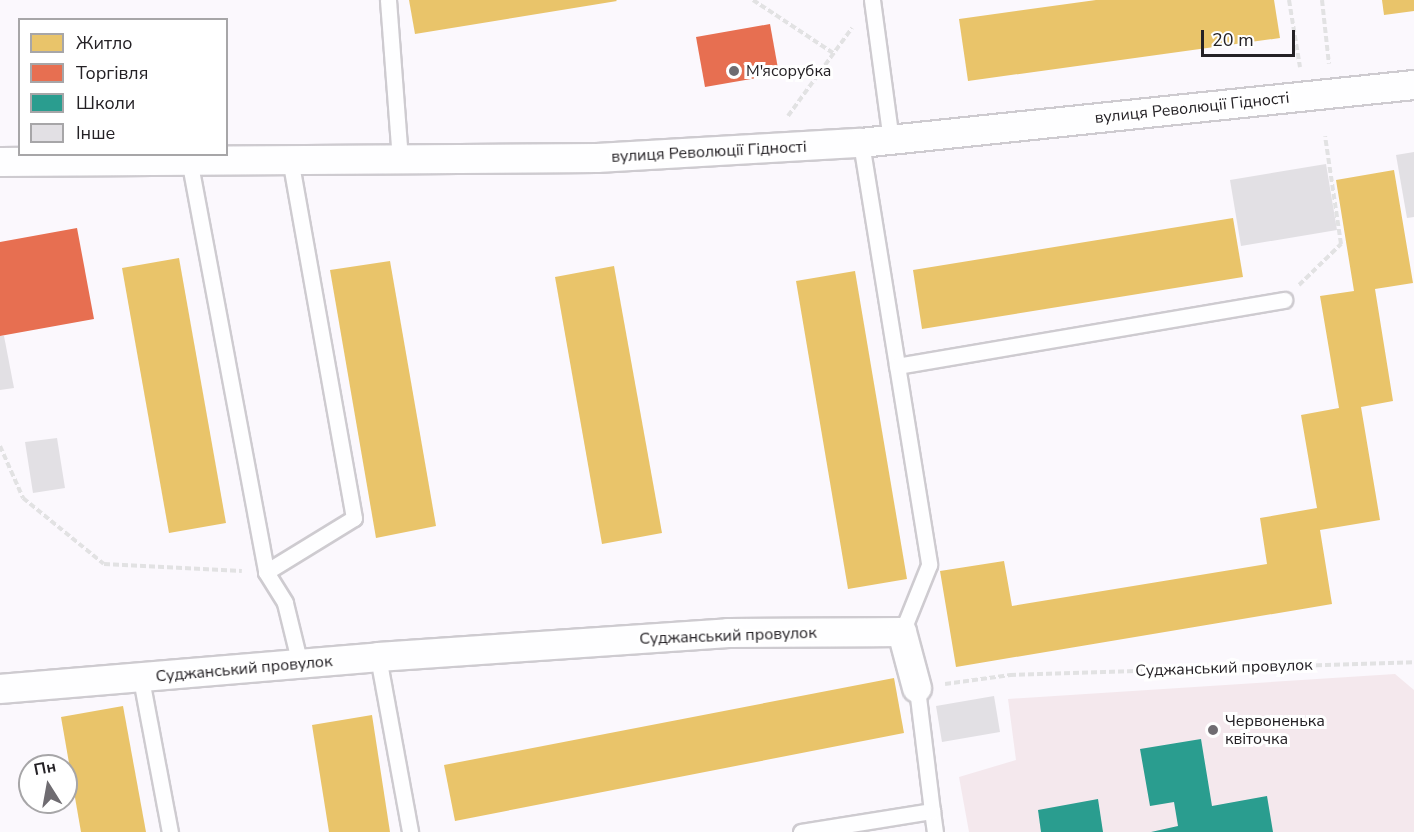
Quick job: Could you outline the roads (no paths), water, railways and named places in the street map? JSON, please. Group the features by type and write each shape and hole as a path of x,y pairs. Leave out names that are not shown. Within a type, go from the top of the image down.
{"street":[{"name":"вулиця Революції Гідності","path":"0,162 597,158 861,143 1414,84"},
{"name":"Суджанський провулок","path":"0,689 141,679 378,657 728,633 902,632"},
{"path":"902,632 917,688"}],"lane":[{"path":"388,0 400,161"},
{"path":"872,0 891,140"},
{"path":"861,143 929,565 902,632"},
{"path":"189,159 266,572 285,603 300,664"},
{"path":"266,572 354,518 290,160"},
{"path":"897,366 1284,300"},
{"path":"378,657 410,832"},
{"path":"141,679 170,832"},
{"path":"917,688 935,832"},
{"path":"801,832 932,811"}],"place":[{"name":"М'ясорубка","path":"734,71"},
{"name":"Червоненька квіточка","path":"1213,730"}]}
